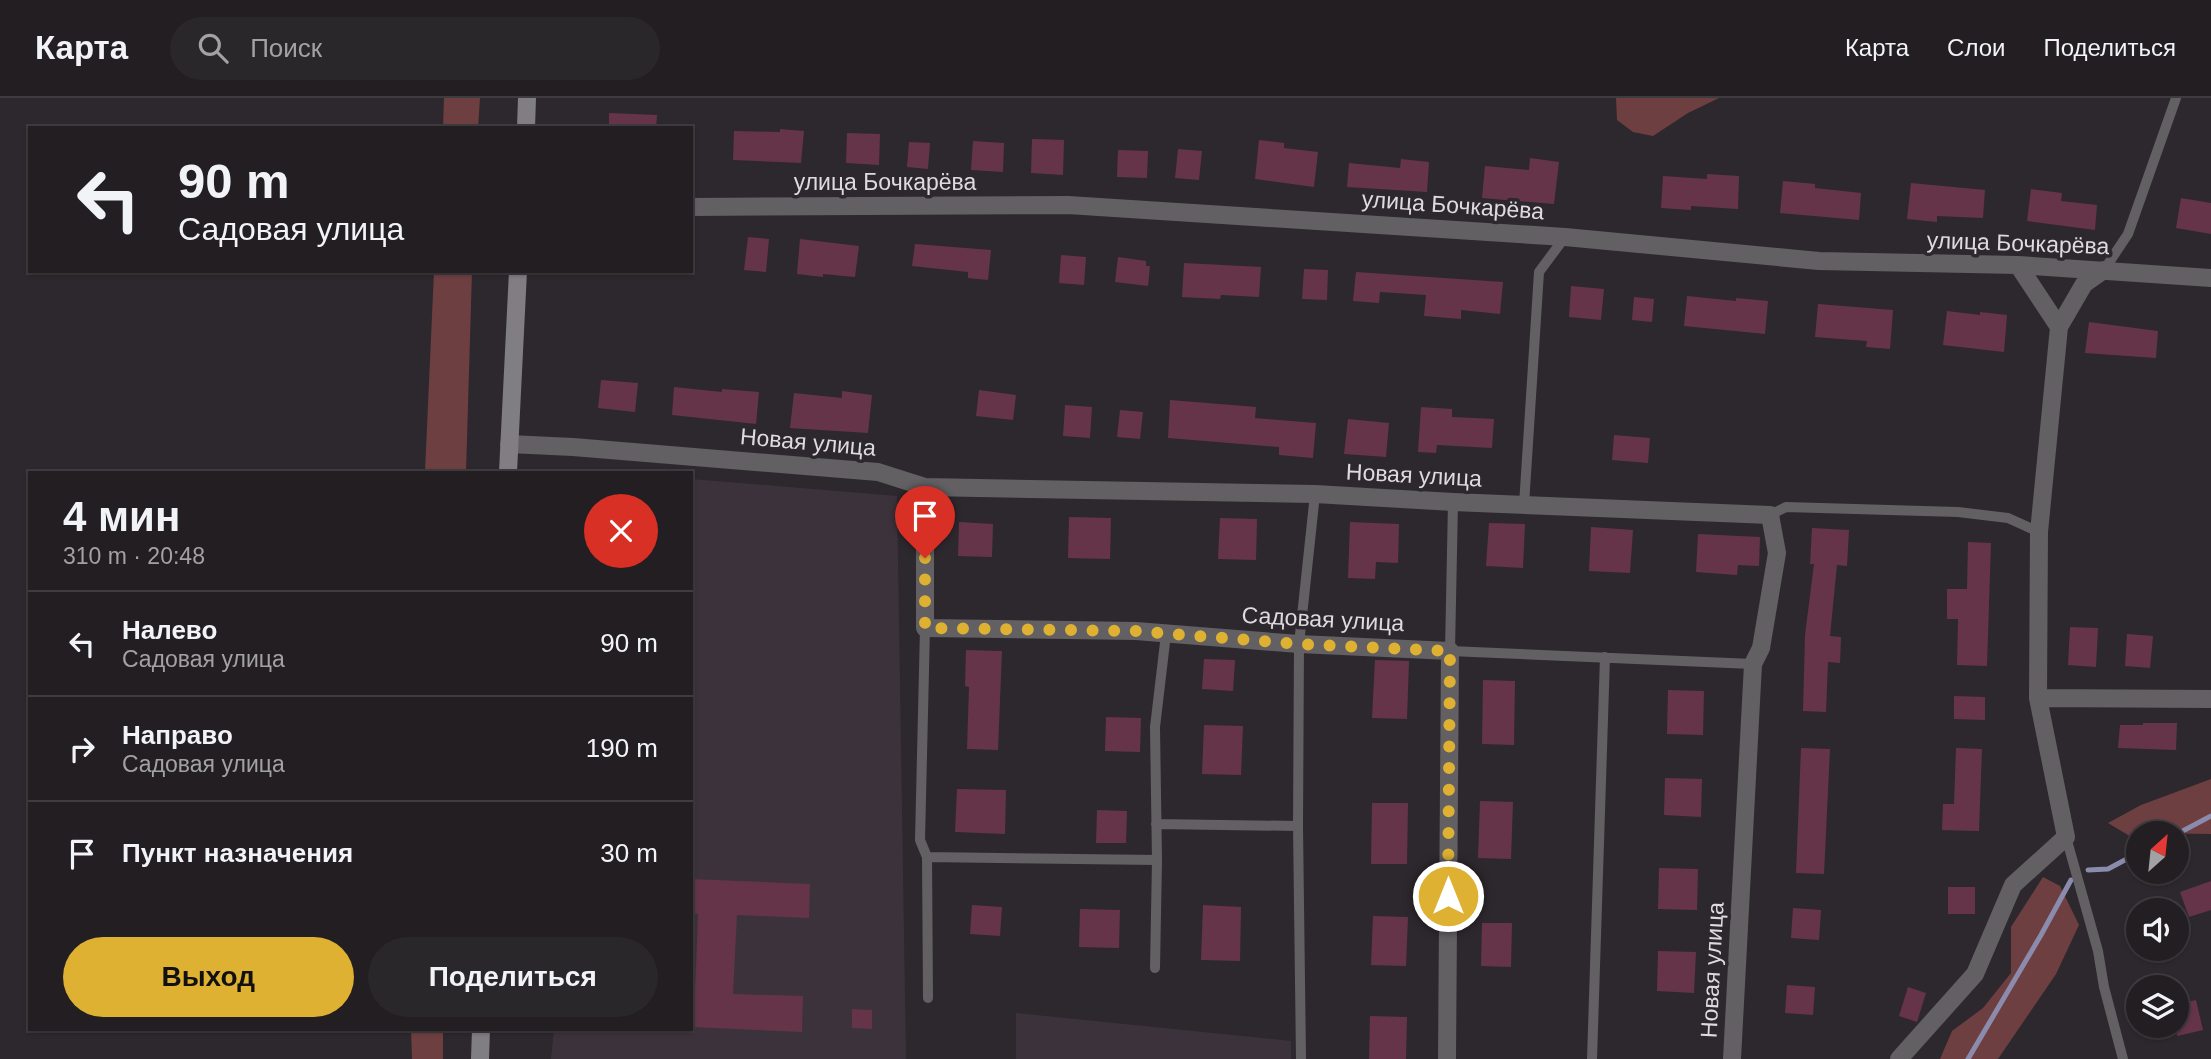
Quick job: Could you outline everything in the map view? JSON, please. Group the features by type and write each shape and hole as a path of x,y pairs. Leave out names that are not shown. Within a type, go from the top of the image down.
{"main road":[{"path":"526,126 527,98"},
{"path":"508,471 518,273"},
{"path":"480,1059 481,1031"}],"street":[{"name":"улица Бочкарёва","path":"693,207 1068,205 1564,237 1819,261 2018,265 2211,278"},
{"path":"2018,265 2059,327"},
{"path":"1899,1059 1975,974 2013,885 2066,837 2038,698 2039,532 2059,327 2084,284 2104,270"},
{"name":"Новая улица","path":"509,444 878,472 925,487 1315,494 1770,515 1777,552 1761,648 1753,663 1732,1059"},
{"path":"925,487 925,628"},
{"name":"Садовая улица","path":"925,628 1136,631 1299,644 1450,651"},
{"path":"1447,1059 1450,651"},
{"path":"2038,698 2211,699"}],"lane":[{"path":"2104,270 2128,234 2176,98"},
{"path":"1524,505 1539,272 1564,237"},
{"path":"1301,1059 1299,644 1315,494"},
{"path":"1453,502 1450,651 1753,663"},
{"path":"1770,515 1786,508 1958,512 2008,518 2039,532"},
{"path":"925,628 920,840 927,857 928,998"},
{"path":"1154,968 1157,860 1155,727 1166,634"},
{"path":"1592,1059 1605,657"},
{"path":"1156,824 1298,827"},
{"path":"2066,837 2098,951 2104,987 2123,1059"},
{"path":"927,857 1157,860"}],"shaded area":[{"path":"444,98 480,98 478,126 443,126"},
{"path":"1616,98 1719,98 1688,113 1653,136 1633,132 1617,120"},
{"path":"434,273 472,273 466,471 425,471"},
{"path":"693,479 897,496 906,1059 551,1059 554,1031 693,1031"},
{"path":"2211,779 2211,834 2189,834 2189,821 2126,821 2126,834 2108,823 2141,805"},
{"path":"2043,877 2060,886 2079,925 2056,974 1998,1059 1940,1059 1952,1031 1983,1008 2011,973 2011,927"},
{"path":"1016,1013 1291,1041 1291,1059 1016,1059"},
{"path":"411,1031 443,1031 443,1059 412,1059"}],"building":[{"path":"609,113 657,115 656,126 609,126"},
{"path":"780,129 804,131 801,163 733,160 734,131 780,132"},
{"path":"847,133 880,134 879,165 846,163"},
{"path":"1032,139 1064,140 1063,175 1031,173"},
{"path":"1259,140 1284,143 1284,148 1318,152 1314,187 1255,179"},
{"path":"973,141 1004,143 1003,172 971,170"},
{"path":"909,142 930,143 928,169 907,167"},
{"path":"1178,149 1202,151 1199,180 1175,178"},
{"path":"1118,150 1148,151 1147,178 1117,177"},
{"path":"1530,158 1559,162 1554,204 1482,198 1485,166 1529,170"},
{"path":"1401,159 1429,162 1427,192 1347,187 1349,163 1400,168"},
{"path":"1707,174 1739,176 1738,209 1691,206 1691,210 1661,208 1663,176 1707,179"},
{"path":"1783,181 1861,193 1859,220 1780,213"},
{"path":"1911,183 1985,190 1983,218 1937,216 1937,222 1907,219"},
{"path":"2031,189 2062,193 2061,201 2097,205 2095,230 2027,221"},
{"path":"2181,198 2211,203 2211,234 2176,228"},
{"path":"748,237 769,239 766,272 744,270"},
{"path":"800,239 859,246 855,277 797,274"},
{"path":"915,244 991,250 988,280 968,278 968,272 912,266"},
{"path":"1061,255 1086,257 1084,285 1059,283"},
{"path":"1118,257 1146,261 1146,266 1150,266 1148,286 1115,282"},
{"path":"1184,263 1261,267 1259,297 1182,297"},
{"path":"1304,269 1328,270 1327,300 1302,299"},
{"path":"1356,272 1503,282 1500,314 1461,310 1461,319 1424,316 1426,295 1380,292 1379,303 1353,301"},
{"path":"1571,286 1604,289 1601,320 1569,317"},
{"path":"1687,296 1768,301 1765,334 1684,326"},
{"path":"1634,297 1654,299 1652,322 1632,320"},
{"path":"1818,304 1893,310 1890,349 1866,347 1867,341 1815,337"},
{"path":"1947,311 2007,315 2004,352 1943,345"},
{"path":"2089,322 2158,331 2156,358 2085,353"},
{"path":"601,380 638,383 635,412 598,408"},
{"path":"674,387 722,392 722,389 759,392 756,424 672,415"},
{"path":"979,390 1016,395 1013,420 976,416"},
{"path":"842,391 872,395 868,433 790,428 794,393 842,398"},
{"path":"1170,400 1256,407 1255,418 1316,423 1313,458 1279,455 1279,447 1168,438"},
{"path":"1065,405 1092,407 1090,438 1063,436"},
{"path":"1421,407 1452,409 1452,417 1494,419 1492,448 1437,445 1436,453 1418,452"},
{"path":"1120,410 1143,412 1140,439 1117,437"},
{"path":"1348,419 1389,423 1386,457 1344,454"},
{"path":"1614,435 1650,438 1648,463 1612,460"},
{"path":"1069,517 1111,518 1110,559 1068,558"},
{"path":"1220,518 1257,519 1256,560 1218,559"},
{"path":"959,522 993,524 992,557 958,556"},
{"path":"1350,522 1399,524 1398,563 1376,562 1375,579 1348,578"},
{"path":"1489,523 1525,524 1523,568 1486,566"},
{"path":"1591,527 1633,530 1630,573 1589,571"},
{"path":"1812,528 1849,530 1847,566 1837,565 1830,636 1841,637 1840,663 1828,662 1826,712 1803,711 1805,635 1814,564 1810,564"},
{"path":"1698,534 1760,537 1759,566 1738,565 1737,575 1696,572"},
{"path":"1968,542 1991,543 1987,666 1957,665 1958,619 1947,619 1947,589 1967,589"},
{"path":"2070,627 2098,628 2096,667 2068,665"},
{"path":"2127,634 2153,636 2150,668 2125,666"},
{"path":"966,650 1002,651 998,750 967,749 969,687 965,686"},
{"path":"1204,659 1235,660 1233,691 1202,689"},
{"path":"1375,660 1409,661 1407,719 1372,718"},
{"path":"1483,680 1515,681 1514,745 1482,744"},
{"path":"1668,690 1704,691 1703,735 1667,734"},
{"path":"1954,696 1985,697 1985,720 1954,719"},
{"path":"1106,717 1141,718 1140,752 1105,751"},
{"path":"2177,723 2176,750 2118,748 2120,725"},
{"path":"1204,725 1243,726 1241,775 1202,774"},
{"path":"1801,748 1830,749 1824,874 1796,873"},
{"path":"1956,748 1982,749 1979,831 1942,830 1943,804 1954,804"},
{"path":"1665,778 1702,779 1701,817 1664,815"},
{"path":"957,789 1006,790 1005,834 955,832"},
{"path":"1480,801 1513,802 1511,859 1478,858"},
{"path":"1372,803 1408,803 1407,864 1371,864"},
{"path":"1097,810 1127,811 1126,843 1096,843"},
{"path":"1659,868 1698,869 1697,910 1658,909"},
{"path":"693,879 810,884 809,918 737,915 733,994 803,996 802,1032 693,1027 698,914 693,913"},
{"path":"2211,881 2211,910 2189,917 2189,898 2182,898 2180,892"},
{"path":"1948,887 1975,887 1975,914 1948,914"},
{"path":"972,905 1002,907 1000,936 970,934"},
{"path":"1203,905 1241,907 1240,961 1201,960"},
{"path":"1793,908 1821,910 1819,940 1791,938"},
{"path":"1080,909 1120,910 1119,948 1079,947"},
{"path":"1373,916 1408,917 1406,966 1371,965"},
{"path":"1482,923 1512,923 1511,967 1481,966"},
{"path":"1658,951 1696,952 1694,993 1657,991"},
{"path":"1787,985 1815,987 1813,1015 1785,1013"},
{"path":"1908,987 1926,993 1917,1022 1899,1016"},
{"path":"2196,1000 2203,1030 2189,1033 2189,1001"},
{"path":"852,1009 872,1010 872,1029 852,1028"},
{"path":"1370,1016 1407,1017 1406,1059 1369,1059"}],"waterway":[{"path":"2189,828 2211,816"},
{"path":"2088,870 2108,869 2126,859"},
{"path":"1968,1059 2071,880"}],"route":[{"path":"925,558 925,628 1136,631 1299,644 1450,651 1448,896"}]}
